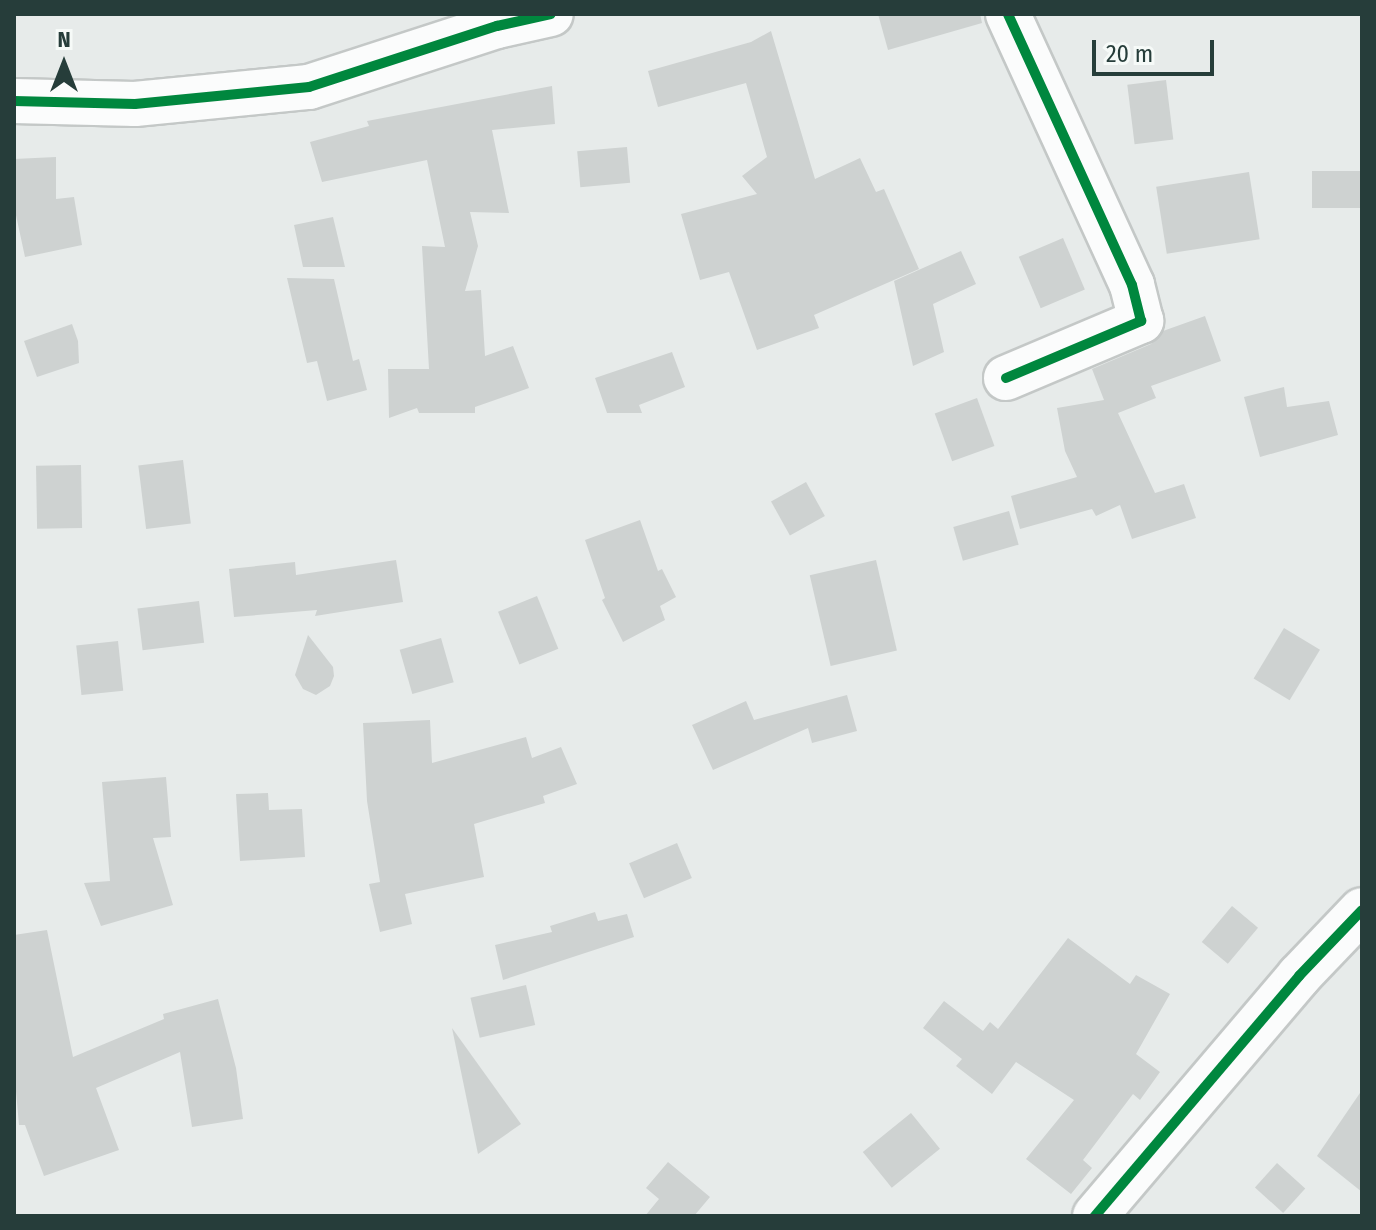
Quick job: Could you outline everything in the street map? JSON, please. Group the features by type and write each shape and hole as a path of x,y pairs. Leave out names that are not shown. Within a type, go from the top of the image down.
{"street":[{"path":"14,101 135,104 309,87 497,26 551,14"},
{"path":"1006,378 1141,321 1132,285 1008,14"},
{"path":"1095,1216 1299,976 1362,910"}],"building":[{"path":"878,14 980,14 982,23 888,50"},
{"path":"771,31 815,179 860,158 876,192 884,189 919,269 814,315 819,328 757,350 729,272 700,280 681,214 757,194 742,176 767,157 746,83 658,107 648,71 751,42"},
{"path":"1166,80 1173,140 1135,144 1127,85"},
{"path":"552,86 555,124 492,130 509,213 470,212 478,246 465,291 481,290 485,356 513,346 529,388 475,407 475,413 419,413 417,408 389,418 388,369 429,369 422,246 445,247 427,160 322,182 310,142 369,126 367,121"},
{"path":"627,147 630,183 580,187 577,151"},
{"path":"56,157 56,199 74,197 82,245 25,257 14,206 14,159"},
{"path":"1312,171 1362,171 1362,208 1312,208"},
{"path":"1249,172 1260,239 1167,254 1156,187"},
{"path":"333,217 345,267 303,267 294,225"},
{"path":"1063,238 1085,290 1041,308 1019,257"},
{"path":"961,251 976,284 933,304 944,352 913,366 894,281"},
{"path":"287,278 334,279 353,361 359,359 367,390 327,401 317,361 307,363"},
{"path":"1205,316 1221,361 1151,386 1156,398 1118,413 1155,493 1184,484 1196,518 1132,539 1120,505 1096,516 1092,509 1020,529 1011,496 1077,477 1065,451 1057,408 1104,400 1092,369 1151,344 1163,331"},
{"path":"72,324 78,341 79,363 37,377 24,341"},
{"path":"672,352 685,387 639,405 642,413 607,413 595,378"},
{"path":"1284,387 1287,407 1329,401 1338,435 1260,457 1244,397"},
{"path":"977,398 994,446 952,461 935,413"},
{"path":"183,460 191,524 146,529 138,465"},
{"path":"81,465 82,528 37,529 36,466"},
{"path":"806,482 825,516 790,536 771,501"},
{"path":"1009,511 1019,545 963,561 953,527"},
{"path":"640,520 658,571 662,569 676,597 660,606 665,620 623,642 602,600 605,598 585,540"},
{"path":"396,560 403,602 315,616 317,610 234,617 229,569 295,562 296,575"},
{"path":"876,560 897,651 831,666 810,575"},
{"path":"537,596 558,649 519,665 498,612"},
{"path":"199,601 204,643 143,650 137,609"},
{"path":"1284,628 1320,650 1290,700 1254,679"},
{"path":"308,635 333,667 330,686 316,695 303,689 295,675"},
{"path":"441,638 454,682 412,694 400,650"},
{"path":"118,641 123,691 81,695 76,645"},
{"path":"847,695 857,731 812,743 808,728 713,770 692,725 746,701 754,720"},
{"path":"430,720 432,763 526,737 532,758 561,747 577,784 543,796 545,803 474,824 484,877 405,894 412,924 380,932 369,884 380,882 367,801 363,723"},
{"path":"166,777 171,837 153,838 173,905 101,926 84,883 110,881 102,782"},
{"path":"268,793 269,810 302,809 305,857 240,861 236,794"},
{"path":"677,843 692,878 644,898 629,863"},
{"path":"1232,906 1258,928 1228,964 1202,942"},
{"path":"595,912 598,921 627,914 634,937 503,980 495,945 552,932 550,926"},
{"path":"47,930 73,1057 164,1019 163,1014 218,999 236,1068 243,1119 192,1127 180,1052 96,1088 119,1150 44,1176 25,1125 19,1125 14,1069 14,935"},
{"path":"1068,938 1130,984 1136,975 1170,994 1136,1054 1160,1072 1140,1100 1133,1094 1083,1160 1092,1168 1071,1194 1026,1159 1074,1100 1016,1062 992,1094 956,1066 962,1059 923,1028 944,1001 983,1031 990,1022 998,1029"},
{"path":"526,985 535,1025 480,1038 470,998"},
{"path":"452,1028 521,1124 478,1154"},
{"path":"1362,1090 1362,1192 1317,1156"},
{"path":"911,1113 940,1149 892,1188 863,1152"},
{"path":"668,1162 710,1197 694,1216 645,1216 659,1199 646,1188"},
{"path":"1277,1163 1305,1188 1283,1213 1255,1188"}],"cycle path":[{"path":"14,101 135,104 309,87 497,26 551,14"},
{"path":"1006,378 1141,321 1132,285 1008,14"},
{"path":"1095,1216 1299,976 1362,910"}]}
